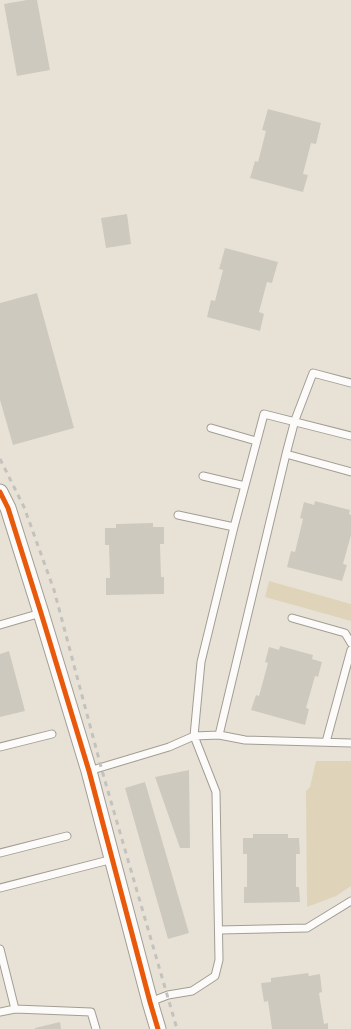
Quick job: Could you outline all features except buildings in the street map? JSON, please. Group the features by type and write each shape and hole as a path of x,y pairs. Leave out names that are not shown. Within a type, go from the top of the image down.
{"street":[{"path":"0,492 4,508 41,612 89,771 158,1029"}],"lane":[{"path":"219,735 295,420 313,374 351,383"},
{"path":"150,1002 168,995 192,991 215,976 219,960 220,930 216,792 194,736 201,662 234,527 264,414 295,420 351,436"},
{"path":"211,428 256,441"},
{"path":"286,454 351,472"},
{"path":"203,476 245,486"},
{"path":"178,515 234,527"},
{"path":"0,625 41,612"},
{"path":"292,618 345,633 351,642"},
{"path":"326,742 351,650"},
{"path":"0,747 52,734"},
{"path":"89,771 169,747 194,736 219,735 245,740 351,743"},
{"path":"0,853 67,836"},
{"path":"0,888 113,859"},
{"path":"220,930 307,928 351,900"},
{"path":"0,949 15,1009"},
{"path":"0,1012 15,1009 91,1012 96,1029"}],"shaded area":[{"path":"269,581 351,604 351,621 265,597"},
{"path":"316,761 351,761 351,886 336,896 307,907 306,791 310,787"}],"railway":[{"path":"0,459 24,507 54,590 101,767 177,1029"}],"cycle path":[{"path":"0,492 8,508 89,771 158,1029"}]}
